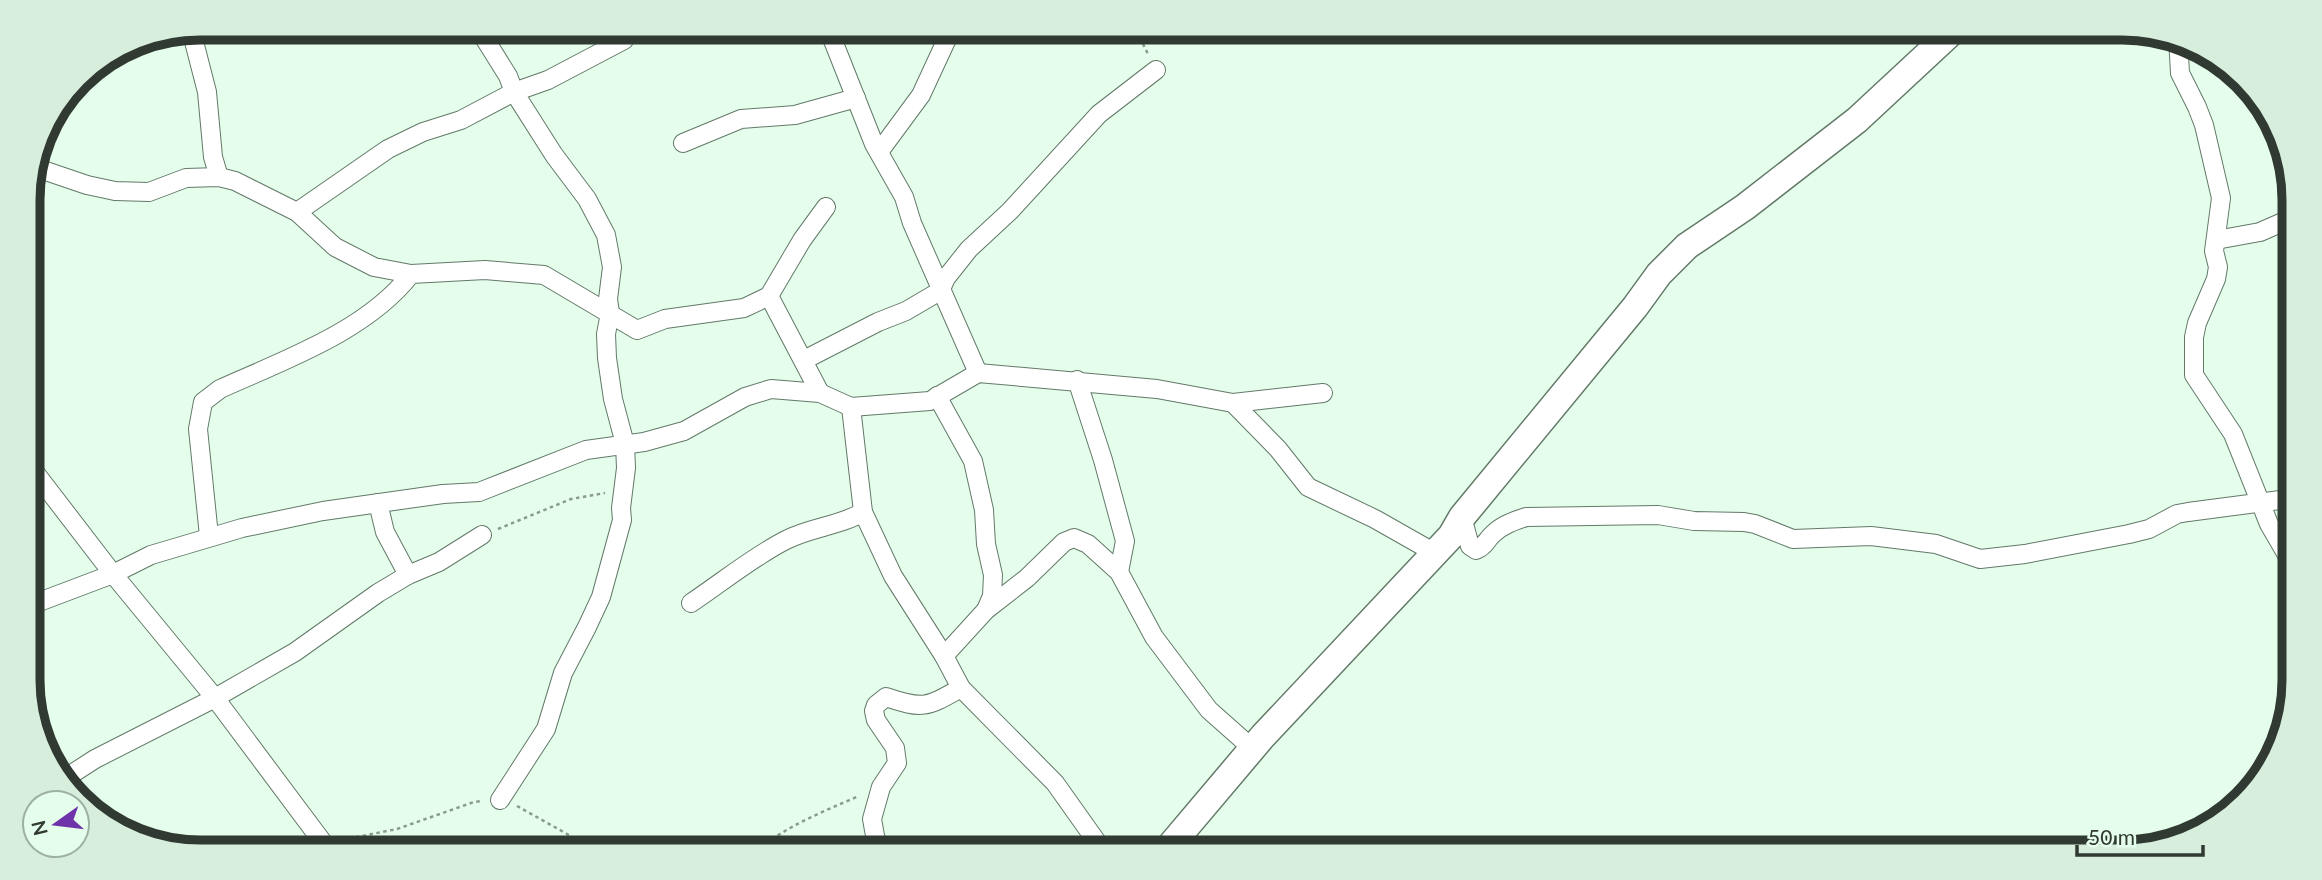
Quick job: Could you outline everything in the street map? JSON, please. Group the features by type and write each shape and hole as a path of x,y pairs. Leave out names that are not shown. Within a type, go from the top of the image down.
{"street":[{"path":"1176,839 1254,749 1451,536 1462,517 1635,307 1659,274 1687,246 1745,207 1857,120 1943,40"},
{"path":"194,41 207,92 213,156 219,177"},
{"path":"486,41 508,76 514,92 554,155 587,199 606,235 611,267 607,358 613,399 625,444 622,520 601,597 563,673 546,729 500,800"},
{"path":"297,212 388,149 423,132 461,120 514,92 548,80 611,41"},
{"path":"833,41 879,152 904,197 940,291 978,373"},
{"path":"879,152 921,95 946,41"},
{"path":"2179,51 2180,73 2200,116 2219,184 2221,207 2214,251 2218,267 2216,279 2197,323 2194,375 2233,434 2260,504 2282,546"},
{"path":"804,360 878,322 906,312 940,291 946,278 969,248 1010,211 1099,114 1156,70"},
{"path":"683,143 741,119 795,115 856,98"},
{"path":"43,170 87,186 115,191 149,192 186,178 219,177 235,181 297,212 335,247 374,267 411,274 485,270 544,275 637,330 665,319 744,308 769,296 802,240 826,207"},
{"path":"2216,240 2260,232 2282,222"},
{"path":"209,536 198,429 203,402 220,389 342,331 391,296 411,274"},
{"path":"769,296 820,393"},
{"path":"40,602 113,574 151,555 209,536 323,511 443,494 479,492 586,450 644,442 684,431 745,397 771,389 820,393 851,407 930,401 978,373 1157,389 1233,403 1323,393"},
{"path":"1077,380 1125,541 1119,572"},
{"path":"937,396 973,461 984,510 986,544 993,575 992,596 986,610"},
{"path":"1233,403 1278,449 1308,487 1375,519 1435,553"},
{"path":"851,407 863,512 893,576 961,688 1055,783 1095,840"},
{"path":"40,490 215,698 321,840"},
{"path":"1462,517 1470,546 1476,550 1485,546 1492,535 1507,524 1526,517 1658,515 1694,521 1755,524 1793,539 1871,536 1936,544 1980,559 2025,554 2129,534 2149,529 2177,514 2282,500"},
{"path":"378,503 384,532 408,575"},
{"path":"691,603 786,540 824,525 850,520 863,512"},
{"path":"71,774 295,652 378,593 408,575 439,562 482,535"},
{"path":"944,656 986,610 1027,578 1064,542 1074,538 1088,544 1119,572 1154,637 1209,710 1254,749"},
{"path":"876,840 872,819 881,788 897,763 894,748 876,719 874,711 877,705 886,697 919,707 929,705 961,688"}],"path":[{"path":"1141,41 1156,70"},
{"path":"482,535 571,499 624,489"},
{"path":"769,840 805,819 881,788"},
{"path":"357,840 474,802 500,800 577,840"}]}
